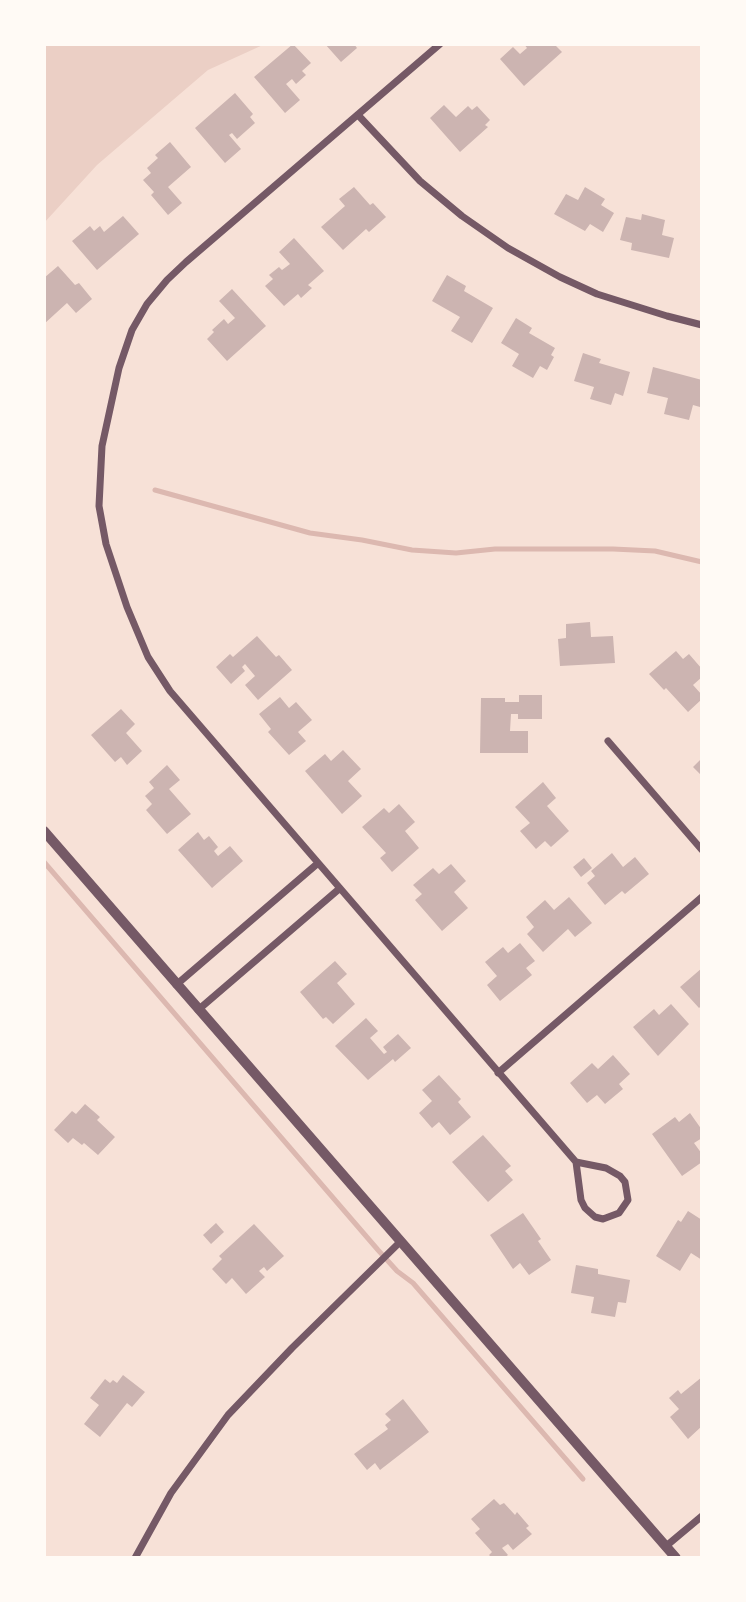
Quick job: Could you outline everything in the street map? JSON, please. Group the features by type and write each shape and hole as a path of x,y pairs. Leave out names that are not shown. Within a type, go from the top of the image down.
{"street":[{"path":"440,44 187,262 147,304 132,330 119,368 102,446 99,506 106,544 119,586 148,657 182,706 576,1162 580,1200 585,1208 603,1219 620,1213 628,1200 625,1182 621,1176 606,1168 576,1162"},
{"path":"358,115 420,181 462,216 508,248 597,293 702,325"},
{"path":"608,741 702,850"},
{"path":"44,831 676,1558"},
{"path":"176,985 317,864"},
{"path":"198,1010 339,889"},
{"path":"498,1073 702,897"},
{"path":"135,1558 177,1485 228,1415 400,1242"},
{"path":"665,1546 702,1516"}],"shaded area":[{"path":"44,44 265,44 208,70 97,165 44,223"}],"building":[{"path":"293,44 311,63 302,71 306,75 296,84 292,79 286,84 300,100 285,113 254,77"},
{"path":"325,44 354,44 357,48 341,62"},
{"path":"524,44 554,44 562,52 524,86 500,59 513,47 520,54 527,48"},
{"path":"235,93 253,114 250,117 255,123 237,139 232,133 229,135 241,149 225,163 195,128"},
{"path":"444,105 456,117 468,106 472,110 477,106 490,120 485,125 488,127 460,152 430,118"},
{"path":"170,142 191,167 168,187 182,203 168,215 151,195 154,192 143,180 151,173 147,168 158,158 155,155"},
{"path":"354,187 370,205 373,203 386,217 369,232 366,229 343,250 321,227 345,206 339,199"},
{"path":"585,187 605,199 601,205 614,213 603,232 590,224 585,231 554,214 566,194 578,200"},
{"path":"642,214 665,220 662,235 674,238 669,258 631,250 632,243 620,240 626,217 641,220"},
{"path":"123,216 139,234 97,270 72,241 90,226 94,231 100,226 104,232"},
{"path":"294,238 324,271 308,285 312,288 301,298 298,294 284,306 265,286 273,279 269,275 279,267 282,270 290,264 279,252"},
{"path":"58,266 75,285 79,283 92,299 76,313 67,303 44,324 44,278"},
{"path":"447,275 466,286 464,291 493,308 472,343 451,331 460,317 432,301"},
{"path":"232,289 266,326 227,361 207,339 224,319 228,324 235,318 219,301"},
{"path":"516,318 532,328 529,333 555,348 551,355 554,357 547,370 540,366 533,378 512,366 519,354 501,343"},
{"path":"583,353 601,359 599,363 630,372 623,396 615,393 611,405 590,399 594,387 574,381"},
{"path":"653,367 702,380 700,407 693,405 689,420 664,414 668,398 647,393"},
{"path":"590,622 591,637 613,636 615,663 560,666 558,639 566,638 566,624"},
{"path":"257,636 292,670 258,700 245,685 255,676 245,664 242,667 245,671 231,684 216,667 230,654 233,657"},
{"path":"676,651 683,659 689,654 702,669 702,677 693,685 702,695 702,699 688,712 649,674"},
{"path":"519,695 542,695 542,719 518,719 518,714 511,714 510,731 528,731 528,753 480,753 481,698 505,698 505,702 519,702"},
{"path":"280,697 289,708 296,702 312,720 298,732 306,741 289,755 268,732 271,729 259,714"},
{"path":"121,709 135,724 126,733 142,751 127,765 121,757 115,762 91,735"},
{"path":"343,750 361,769 348,781 362,796 342,814 305,771 325,754 331,761"},
{"path":"702,758 702,776 693,767"},
{"path":"167,765 180,780 169,789 191,814 167,834 146,810 152,804 145,796 154,788 149,782"},
{"path":"543,782 556,798 547,806 569,831 551,847 545,841 536,849 520,831 530,823 515,807"},
{"path":"399,804 415,822 405,831 419,848 392,872 380,858 386,853 362,827 384,808 389,813"},
{"path":"198,832 204,840 209,836 218,847 214,851 218,856 230,846 243,861 212,888 178,850"},
{"path":"612,853 623,867 635,857 649,874 625,894 622,891 605,905 587,883 595,876 591,871"},
{"path":"584,858 592,868 581,877 573,867"},
{"path":"451,864 466,881 454,892 468,908 442,931 415,900 422,894 413,885 433,868 439,874"},
{"path":"569,897 592,923 575,937 568,929 543,952 527,934 534,927 526,917 545,900 554,910"},
{"path":"520,943 535,961 526,968 532,975 500,1001 487,985 497,976 485,962 503,947 508,953"},
{"path":"335,961 347,974 337,983 355,1004 333,1024 326,1017 323,1019 300,992"},
{"path":"702,968 702,1005 699,1008 680,987"},
{"path":"671,1004 689,1024 658,1056 633,1027 654,1009 659,1015"},
{"path":"366,1018 378,1031 370,1038 384,1054 387,1052 383,1047 398,1034 411,1048 368,1080 335,1046"},
{"path":"613,1055 630,1074 619,1084 623,1089 605,1104 597,1095 587,1103 570,1083 592,1063 598,1069"},
{"path":"439,1075 461,1099 458,1102 471,1117 450,1135 439,1122 432,1128 419,1113 432,1101 422,1090"},
{"path":"85,1104 100,1117 97,1120 115,1137 98,1155 73,1138 68,1143 54,1130 72,1111 76,1114"},
{"path":"690,1113 702,1130 702,1138 694,1143 702,1154 702,1162 682,1176 652,1134 675,1117 679,1122"},
{"path":"483,1135 511,1166 505,1171 513,1180 488,1202 452,1162"},
{"path":"688,1211 702,1220 702,1260 691,1253 680,1271 656,1256 678,1220 681,1222"},
{"path":"523,1213 541,1239 538,1241 551,1260 529,1275 520,1263 513,1269 490,1235"},
{"path":"216,1223 224,1232 211,1244 203,1235"},
{"path":"254,1224 284,1256 267,1271 264,1267 259,1271 265,1277 246,1294 232,1278 226,1284 212,1269 222,1259 219,1256"},
{"path":"576,1265 598,1269 598,1274 630,1280 626,1303 618,1302 615,1317 591,1313 594,1297 571,1293"},
{"path":"123,1375 145,1392 132,1407 127,1403 100,1437 84,1424 99,1405 90,1398 105,1379 110,1383 113,1380 117,1383"},
{"path":"702,1377 702,1426 688,1439 670,1417 679,1409 669,1398 678,1390 681,1394"},
{"path":"403,1399 429,1432 380,1470 375,1463 367,1470 354,1454 388,1429 385,1425 391,1420 385,1414"},
{"path":"494,1499 500,1505 504,1503 515,1515 517,1512 532,1534 513,1550 508,1544 502,1548 508,1555 504,1558 492,1558 489,1555 492,1552 475,1533 480,1529 471,1519"}],"waterway":[{"path":"155,490 310,533 412,550 456,553 495,549 613,549 655,551 702,562"},
{"path":"44,862 378,1250 397,1271 413,1283 583,1479"}]}
